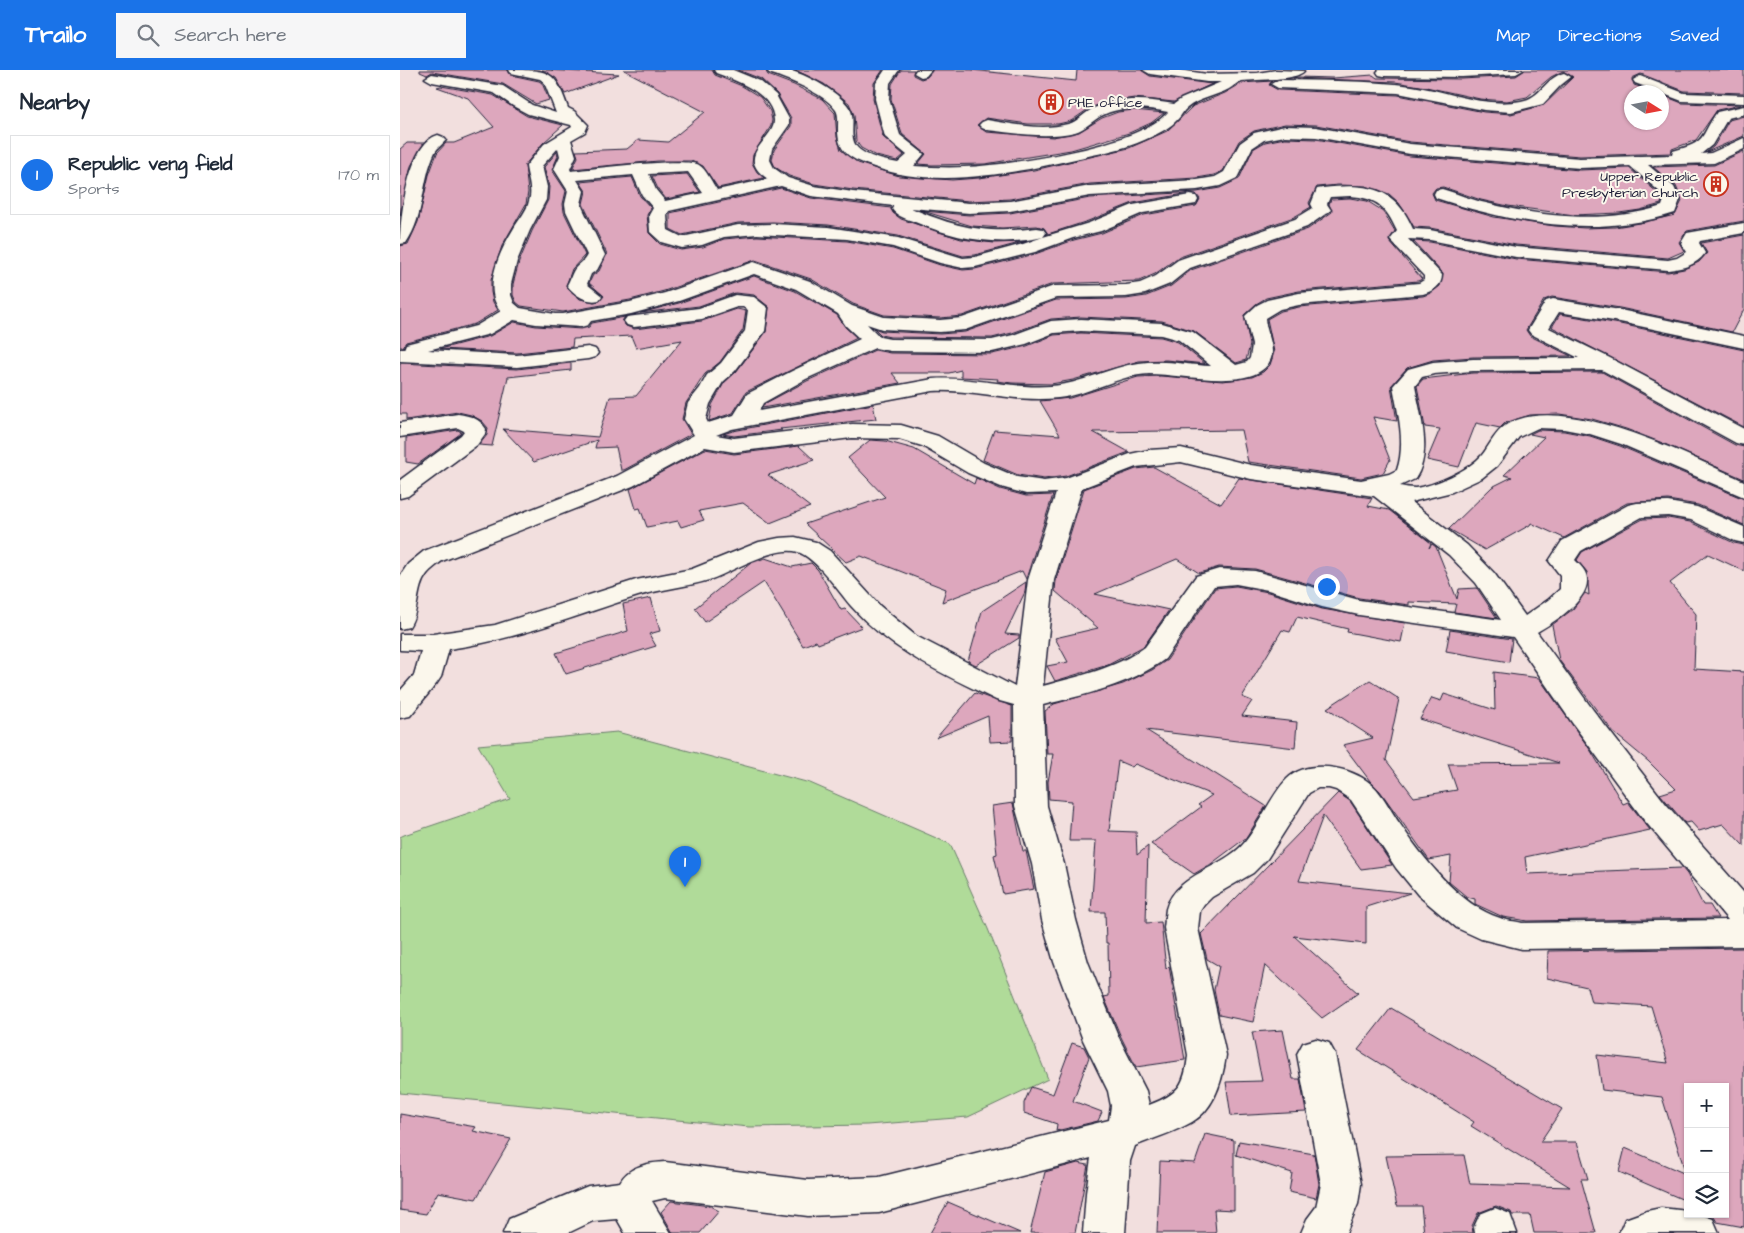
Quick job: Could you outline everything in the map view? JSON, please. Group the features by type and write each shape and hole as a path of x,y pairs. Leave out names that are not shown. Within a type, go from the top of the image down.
{"street":[{"path":"516,70 548,78 556,88 562,111 569,114 580,125 580,129 549,147 534,166 539,193 538,202 516,239 506,264 500,290 502,298 513,312 545,319 603,322 662,319 702,313 735,301 747,301 758,308 755,331 728,366 714,379 710,389 698,404 694,419 711,442 734,445 852,431 901,432 930,441 976,468 1008,482 1026,486 1044,488 1072,484 1130,462 1165,455 1204,459 1251,472 1414,495 1433,492 1476,472 1488,461 1512,431 1517,428 1536,421 1553,420 1576,424 1628,439 1694,466 1744,490"},
{"path":"720,70 755,84 769,96 778,108 782,119 781,125 764,149 762,160 767,171 782,182 811,190 891,206 940,226 966,233 1010,236 1047,232 1067,234"},
{"path":"774,70 806,80 839,104 844,111 844,135 852,151 882,165 930,172 980,171 1059,158 1134,139 1164,123 1185,102 1233,81 1303,70"},
{"path":"892,70 883,83 882,99 894,137 916,154 902,169"},
{"path":"1150,70 1233,81 1391,89 1501,106 1523,105 1540,100 1555,80 1564,76"},
{"path":"1369,72 1462,73 1516,70"},
{"path":"1278,84 1317,73 1339,72"},
{"path":"432,78 498,89 508,94 512,100 532,111 575,121"},
{"path":"1640,80 1682,97 1744,99"},
{"path":"987,125 1052,131 1074,128 1096,113 1121,104 1133,102 1177,109"},
{"path":"1635,162 1697,151 1709,142 1722,115 1744,110"},
{"path":"852,197 985,208 1010,206 1090,191 1197,185 1220,181 1231,175 1245,146 1259,136 1296,131 1316,132 1410,149 1580,162 1635,162 1714,158 1744,143"},
{"path":"563,138 568,156 562,169 576,191 573,204 596,255 591,266 582,272 580,281 576,285 592,296"},
{"path":"400,239 406,234 418,177 429,148 438,140"},
{"path":"1442,194 1489,209 1562,219 1631,220 1654,215 1669,209 1672,200 1668,191 1635,162"},
{"path":"568,176 682,166 695,169 713,196"},
{"path":"639,169 649,193 654,201 662,207 782,182"},
{"path":"662,207 658,215 659,232 670,240 683,243 694,242 728,232 780,229 890,241 963,262 975,262 1030,248 1067,234 1095,227 1139,209 1214,195 1219,191 1220,181"},
{"path":"564,320 631,308 664,299 754,268 779,275 803,285 845,310 882,323 940,326 966,324 1054,292 1126,291 1145,288 1163,280 1184,264 1300,223 1322,210 1319,204 1323,193 1346,190 1362,192 1393,207 1407,234"},
{"path":"400,620 408,583 417,569 433,556 625,481 705,436 718,426 742,420 944,384 1040,393 1077,389 1110,375 1133,370 1163,368 1231,371 1253,367 1262,357 1263,350 1256,316 1274,304 1299,299 1423,288 1430,284 1434,280 1433,275 1399,240 1401,236 1407,234 1430,235 1516,252 1668,265 1680,263 1696,254 1690,243 1693,237 1744,228"},
{"path":"1744,342 1620,316 1553,305 1538,330 1744,438"},
{"path":"845,310 853,322 872,341 890,345 992,346 1019,340 1051,327 1081,325 1162,329 1178,332 1186,336 1231,371"},
{"path":"400,354 483,330 513,312"},
{"path":"742,420 755,399 799,375 872,341"},
{"path":"400,354 517,362 588,353"},
{"path":"1349,487 1395,480 1407,474 1412,459 1413,438 1404,386 1415,373 1433,368 1459,366 1606,364"},
{"path":"400,430 458,421 466,422 475,429 474,434 469,440 400,491"},
{"path":"1072,484 1041,580 1028,698 1031,806 1048,864 1059,920 1071,962 1100,1040 1127,1091 1130,1106 1128,1121 1123,1134 1113,1149 1110,1161 1104,1233"},
{"path":"1383,492 1453,546 1475,566 1655,812 1744,916"},
{"path":"400,642 415,644 437,642 487,634 541,620 647,585 700,574 728,562 778,546 802,545 812,549 821,556 871,612 906,642 1006,694 1028,698 1044,696 1121,673 1144,661 1155,653 1206,581 1221,576 1236,576 1278,585 1328,600 1369,609 1520,629 1539,619 1568,596 1574,588 1573,573 1562,561 1571,546 1637,510 1668,509 1697,514 1744,536"},
{"path":"400,709 427,677 437,642"},
{"path":"524,1233 588,1204 602,1201 641,1216 638,1188 649,1181 664,1180 808,1198 879,1195 1123,1134 1180,1110 1196,1094 1205,1075 1207,1055 1181,928 1183,908 1200,888 1241,865 1256,851 1298,786 1312,778 1329,778 1346,782 1362,792 1407,860 1430,886 1469,919 1493,930 1522,936 1744,933"},
{"path":"1316,1054 1341,1184 1340,1200 1333,1216 1322,1233"},
{"path":"1640,1233 1648,1228 1669,1226 1698,1233"}],"green space":[{"path":"617,732 810,783 950,844 988,929 1048,1079 968,1117 867,1125 749,1127 400,1093 400,837 510,799 478,745"}],"building":[{"path":"420,70 507,70 511,75 542,83 549,100 536,104 503,84 432,72 427,75 420,72"},
{"path":"542,70 619,74 565,94 556,78"},
{"path":"624,70 712,70 715,75 742,86 760,97 770,111 772,120 771,126 753,155 752,163 757,172 764,178 718,188 703,166 691,161 658,161 572,169 578,157 576,151 627,149 638,140 668,142 705,112"},
{"path":"738,70 765,70 768,75 822,99 835,113 837,137 841,150 858,163 899,176 952,180 1034,170 1129,148 1167,131 1193,106 1225,93 1242,83 1272,81 1269,85 1278,90 1398,95 1484,112 1511,114 1544,105 1573,77 1563,71 1551,77 1527,97 1507,101 1480,99 1395,82 1293,78 1373,75 1377,78 1462,79 1516,76 1525,70 1744,70 1744,93 1684,91 1641,74 1632,78 1634,85 1624,85 1624,130 1669,130 1669,98 1682,103 1741,105 1717,110 1696,140 1672,149 1671,153 1580,156 1410,142 1316,125 1285,124 1254,131 1239,141 1223,171 1214,175 1197,178 1090,184 1010,199 969,201 853,190 814,184 789,176 775,167 772,160 774,150 791,126 791,118 777,94 761,79"},
{"path":"795,70 883,70 874,83 873,99 883,137 904,155 897,161 876,156 861,148 856,141 854,115 849,103 824,84"},
{"path":"901,70 914,70 913,75 921,79 927,77 933,70 971,70 1076,81 1077,70 1141,70 1150,76 1212,84 1174,102 1134,98 1104,103 1090,108 1071,121 1058,124 1028,124 986,118 977,125 986,132 1053,137 1079,132 1102,118 1118,112 1134,110 1164,113 1151,123 1129,133 1071,150 985,164 932,165 918,164 926,154 902,134 891,99 892,84"},
{"path":"441,86 493,95 527,116 563,125 543,143 525,165 528,192 526,204 502,246 491,280 493,302 498,310 475,324 406,342 403,347 400,347 400,246 408,244 418,222 429,175 437,153 446,143 454,143 494,127 468,98 437,87"},
{"path":"1744,116 1744,136 1707,152 1714,146 1729,120"},
{"path":"1285,138 1316,139 1410,156 1580,170 1629,168 1659,194 1662,200 1661,204 1640,210 1574,215 1508,206 1481,200 1443,187 1436,188 1432,193 1435,200 1494,217 1555,226 1585,228 1615,227 1675,215 1682,201 1676,186 1653,167 1714,165 1744,151 1744,221 1687,231 1679,242 1684,251 1668,258 1516,245 1430,228 1414,227 1399,203 1389,194 1366,186 1338,185 1317,187 1309,203 1311,207 1294,217 1177,258 1155,274 1139,281 1053,284 962,316 940,318 884,315 853,304 811,279 755,260 664,291 630,300 563,312 521,306 516,302 513,295 513,284 519,262 548,200 549,187 544,167 557,152 558,156 552,170 566,191 563,204 564,212 585,255 572,269 566,286 580,299 594,302 600,301 604,296 589,283 593,275 599,271 607,254 583,204 586,191 580,182 632,177 640,196 651,208 647,215 649,233 660,244 681,250 703,247 724,239 757,236 847,241 893,249 940,265 963,270 975,269 1035,254 1074,240 1102,233 1144,215 1196,206 1200,199 1196,194 1190,193 1133,203 1048,234 1044,228 1037,226 1002,228 972,226 923,211 969,215 1010,213 1090,198 1197,192 1220,188 1239,179 1253,149 1265,142"},
{"path":"407,143 424,143 411,166 400,216 400,149"},
{"path":"687,174 700,192 666,199 658,189 652,176"},
{"path":"781,188 811,198 891,208 893,213 901,219 961,239 994,243 1023,242 975,255 963,256 898,236 828,225 773,222 738,223 682,235 670,229 670,213"},
{"path":"1350,198 1367,201 1383,211 1395,231 1389,241 1422,279 1418,281 1299,291 1266,298 1244,315 1250,345 1246,360 1236,363 1194,331 1162,321 1081,317 1051,319 992,338 890,337 881,335 874,328 882,331 940,334 965,332 1056,300 1126,299 1146,296 1171,286 1191,270 1308,229 1332,212 1329,204 1331,199"},
{"path":"1744,235 1744,309 1732,332 1620,308 1552,297 1544,300 1526,330 1530,336 1571,356 1473,357 1433,360 1407,368 1391,386 1397,421 1373,417 1390,460 1383,473 1361,478 1248,462 1241,430 1093,432 1129,452 1066,476 1044,479 1018,475 983,460 994,430 1060,435 1040,401 1070,398 1138,377 1161,376 1223,381 1252,377 1263,372 1270,365 1274,352 1267,319 1281,311 1299,307 1423,296 1431,293 1440,286 1443,274 1413,241 1430,242 1516,259 1668,272 1684,269 1699,262 1707,253 1701,243"},
{"path":"754,276 795,291 837,315 845,327 857,338 746,392 733,413 709,421 712,405 724,383 736,372 766,332 769,307 754,295 735,293 699,306 640,313 679,303"},
{"path":"737,309 746,311 743,330 720,362 705,374 686,403 682,419 691,434 624,470 621,470 616,447 595,448 597,440 534,462 503,429 598,437 610,397 636,396 682,340 636,348 631,336 573,339 572,347 517,353 440,349 490,336 514,322 536,326 581,329 589,327 592,323 625,317 622,321 626,326 634,329 702,321"},
{"path":"1560,314 1620,324 1744,350 1744,427 1552,327"},
{"path":"1081,333 1161,337 1178,342 1205,364 1166,360 1139,361 1073,380 1051,384 1012,383 997,381 998,379 961,377 961,370 949,373 892,373 900,383 762,408 764,404 807,381 875,350 890,353 992,354 1027,346 1054,335"},
{"path":"400,363 517,369 571,363 571,370 508,377 492,446 479,445 487,435 488,428 482,421 471,415 458,412 406,420 406,414 400,414"},
{"path":"1602,372 1735,445 1744,447 1744,479 1626,429 1592,419 1559,414 1530,415 1505,423 1500,428 1476,423 1459,467 1427,460 1440,429 1425,427 1417,386 1423,379 1473,373"},
{"path":"873,404 876,419 734,436 723,434 733,431"},
{"path":"458,430 461,432 460,434 418,464 406,462 406,438"},
{"path":"1538,430 1564,431 1590,436 1620,446 1744,499 1744,525 1698,505 1668,500 1627,503 1564,538 1531,523 1485,550 1449,529 1492,487 1512,477 1504,475 1544,437 1530,434"},
{"path":"870,440 885,441 914,449 974,484 976,478 1000,489 1026,496 1053,495 1026,579 1022,571 942,602 946,589 861,556 846,562 805,524 885,497 848,458"},
{"path":"799,446 814,460 768,475 810,507 770,523 743,503 699,511 704,520 681,527 678,521 647,527 640,508 636,509 630,489 705,449 734,454"},
{"path":"1154,467 1221,504 1239,478 1372,498 1368,506 1389,510 1431,543 1429,548 1432,544 1436,547 1457,599 1459,589 1477,588 1497,618 1454,612 1456,604 1409,602 1409,605 1359,598 1255,569 1219,567 1199,573 1177,559 1095,594 1169,610 1144,646 1108,665 1055,681 1047,666 1068,662 1055,638 1098,628 1055,591 1056,580 1084,489 1136,469"},
{"path":"1668,518 1690,522 1734,543 1744,545 1744,571 1708,554 1670,583 1696,614 1694,669 1744,672 1744,846 1723,824 1699,831 1691,822 1685,823 1660,794 1676,789 1648,761 1613,732 1559,660 1552,625 1573,609 1585,593 1589,595 1587,572 1577,560 1582,552 1643,519"},
{"path":"765,558 792,567 811,563 818,570 841,610 845,609 862,627 818,644 816,641 803,646 764,582 705,622 695,608 751,563"},
{"path":"1026,582 1025,592 1005,634 1019,635 1019,638 976,665 968,661 982,611"},
{"path":"1236,586 1268,592 1322,609 1405,623 1401,642 1347,632 1348,629 1297,617 1290,632 1282,630 1242,697 1252,701 1242,716 1297,722 1295,748 1146,730 1266,806 1247,837 1211,864 1194,874 1151,844 1201,807 1198,805 1212,795 1135,764 1132,767 1118,761 1109,831 1136,832 1137,855 1148,846 1146,923 1161,922 1166,969 1169,966 1185,1060 1136,1067 1104,997 1109,996 1108,943 1106,943 1105,912 1091,912 1096,841 1069,841 1072,801 1049,799 1048,782 1053,754 1047,754 1045,711 1054,704 1123,684 1152,670 1167,660 1215,588"},
{"path":"651,598 660,631 649,634 656,646 566,674 556,653 628,631 623,604"},
{"path":"1450,630 1512,639 1509,662 1446,651"},
{"path":"1494,672 1539,678 1591,751 1623,804 1628,802 1650,830 1525,857 1527,874 1682,868 1703,905 1710,905 1718,918 1527,921 1503,917 1475,904 1475,899 1467,897 1449,882 1451,856 1429,860 1380,791 1370,781 1343,745 1373,738 1327,708 1370,680 1399,699 1386,760 1414,797 1457,790 1448,764 1559,763 1420,719 1432,698 1441,701 1444,694 1495,710"},
{"path":"975,693 1012,706 1012,741 990,742 988,716 936,738"},
{"path":"1338,793 1350,801 1392,865 1361,869 1323,816 1299,881 1410,893 1366,907 1366,944 1294,936 1358,993 1322,1018 1265,965 1253,1022 1219,1015 1214,990 1219,966 1207,959 1201,934"},
{"path":"1013,803 1023,851 1026,851 1034,889 1003,894 994,855 997,854 992,806"},
{"path":"1744,948 1744,1227 1717,1222 1715,1218 1729,1218 1729,1083 1684,1083 1684,1168 1662,1097 1602,1090 1597,1055 1668,1063 1651,1006 1591,1002 1587,987 1547,978 1548,951"},
{"path":"1391,1008 1562,1109 1540,1142 1577,1142 1588,1179 1581,1179 1596,1233 1534,1233 1530,1215 1512,1215 1511,1212 1496,1206 1478,1213 1472,1226 1473,1233 1424,1233 1421,1206 1397,1206 1386,1156 1464,1155 1470,1184 1570,1187 1471,1126 1474,1122 1358,1050"},
{"path":"1283,1030 1293,1079 1300,1079 1306,1112 1231,1116 1226,1082 1262,1081 1252,1032"},
{"path":"1072,1043 1084,1047 1089,1057 1073,1101 1102,1112 1098,1121 1056,1131 1057,1124 1024,1113 1024,1103 1031,1087 1053,1094"},
{"path":"400,1114 476,1127 473,1131 511,1139 476,1199 438,1192 426,1214 400,1210"},
{"path":"1205,1134 1234,1140 1234,1210 1214,1209 1216,1233 1157,1233 1160,1161 1195,1163"},
{"path":"1239,1141 1314,1154 1319,1184 1316,1198 1289,1192 1292,1173 1236,1155"},
{"path":"1625,1148 1684,1173 1684,1200 1619,1172"},
{"path":"1078,1163 1088,1165 1075,1233 1030,1233 1045,1172"},
{"path":"671,1201 710,1206 719,1211 700,1233 673,1233 661,1212"},
{"path":"948,1202 1020,1233 930,1233"}],"place":[{"name":"PHE office","path":"1051,102"},
{"name":"Upper Republic Presbyterian church","path":"1716,184"},
{"name":"Republic veng field","path":"685,887"}]}
